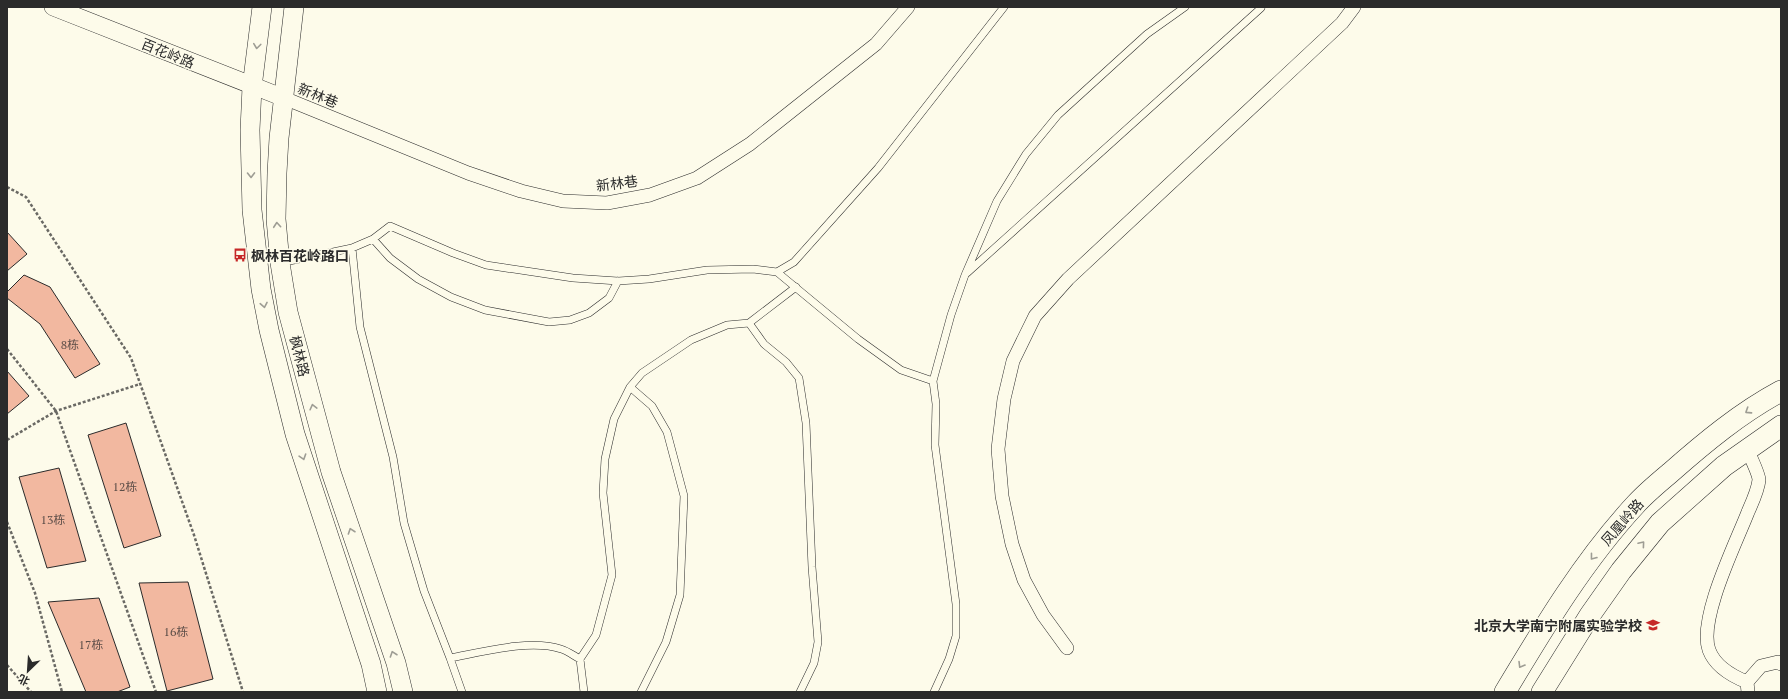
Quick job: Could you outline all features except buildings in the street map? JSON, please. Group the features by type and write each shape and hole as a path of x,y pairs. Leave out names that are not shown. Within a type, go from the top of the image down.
{"main road":[{"name":"枫林路","path":"262,7 252,87 250,130 252,210 255,252 269,330 295,434 371,664 377,692"},
{"name":"枫林路","path":"294,7 278,166 276,219 280,263 288,312 331,472 396,663 403,692"},
{"name":"凤凰岭路","path":"1505,692 1535,641 1588,563 1637,503 1702,445 1738,418 1781,391"},
{"name":"凤凰岭路","path":"1542,692 1567,651 1621,571 1660,523 1724,466 1781,426"},
{"path":"1551,692 1567,651"}],"street":[{"name":"百花岭路","path":"53,7 252,87 284,98"},
{"name":"新林巷","path":"284,98 468,173 521,191 563,201 607,203 650,195 696,178 750,144 876,44 908,7"},
{"path":"1067,648 1043,615 1024,580 1012,544 1002,496 998,449 1004,399 1013,361 1035,316 1068,279 1342,23 1354,7"},
{"path":"1747,449 1759,479 1752,503 1710,609 1706,631 1709,650 1720,667 1748,687 1761,666 1778,662 1781,664"}],"lane":[{"path":"776,272 794,262 878,168 1004,7"},
{"path":"934,692 956,636 956,604 935,445 936,404 933,381 951,315 997,201 1026,154 1058,115 1147,34 1185,7"},
{"path":"966,275 1261,7"},
{"path":"280,263 352,248 373,240 390,226 453,253 486,265 573,278 618,281 649,279 707,270 753,269 776,272 858,339 901,370 933,381"},
{"path":"373,240 390,258 418,279 451,297 485,310 549,322 570,320 589,313 609,298 618,281"},
{"path":"352,248 360,327 394,457 404,523 424,591 462,692"},
{"path":"584,692 580,659 596,635 612,575 604,493 605,459 614,419 630,387 642,373 691,340 727,325 749,323 796,287"},
{"path":"749,323 764,344 786,362 799,378 806,423 812,567 818,642 814,663 800,692"},
{"path":"630,387 652,406 667,432 684,496 680,595 666,642 641,692"},
{"path":"450,658 500,648 532,645 561,649 580,659"}],"path":[{"path":"7,187 26,197 131,358 194,535 243,692"},
{"path":"7,349 56,411 156,692"},
{"path":"7,440 56,411 140,384"},
{"path":"7,522 35,593 62,692"},
{"path":"7,665 30,692"}],"place":[{"name":"枫林百花岭路口","path":"240,255"},
{"name":"北京大学南宁附属实验学校","path":"1653,625"}]}
